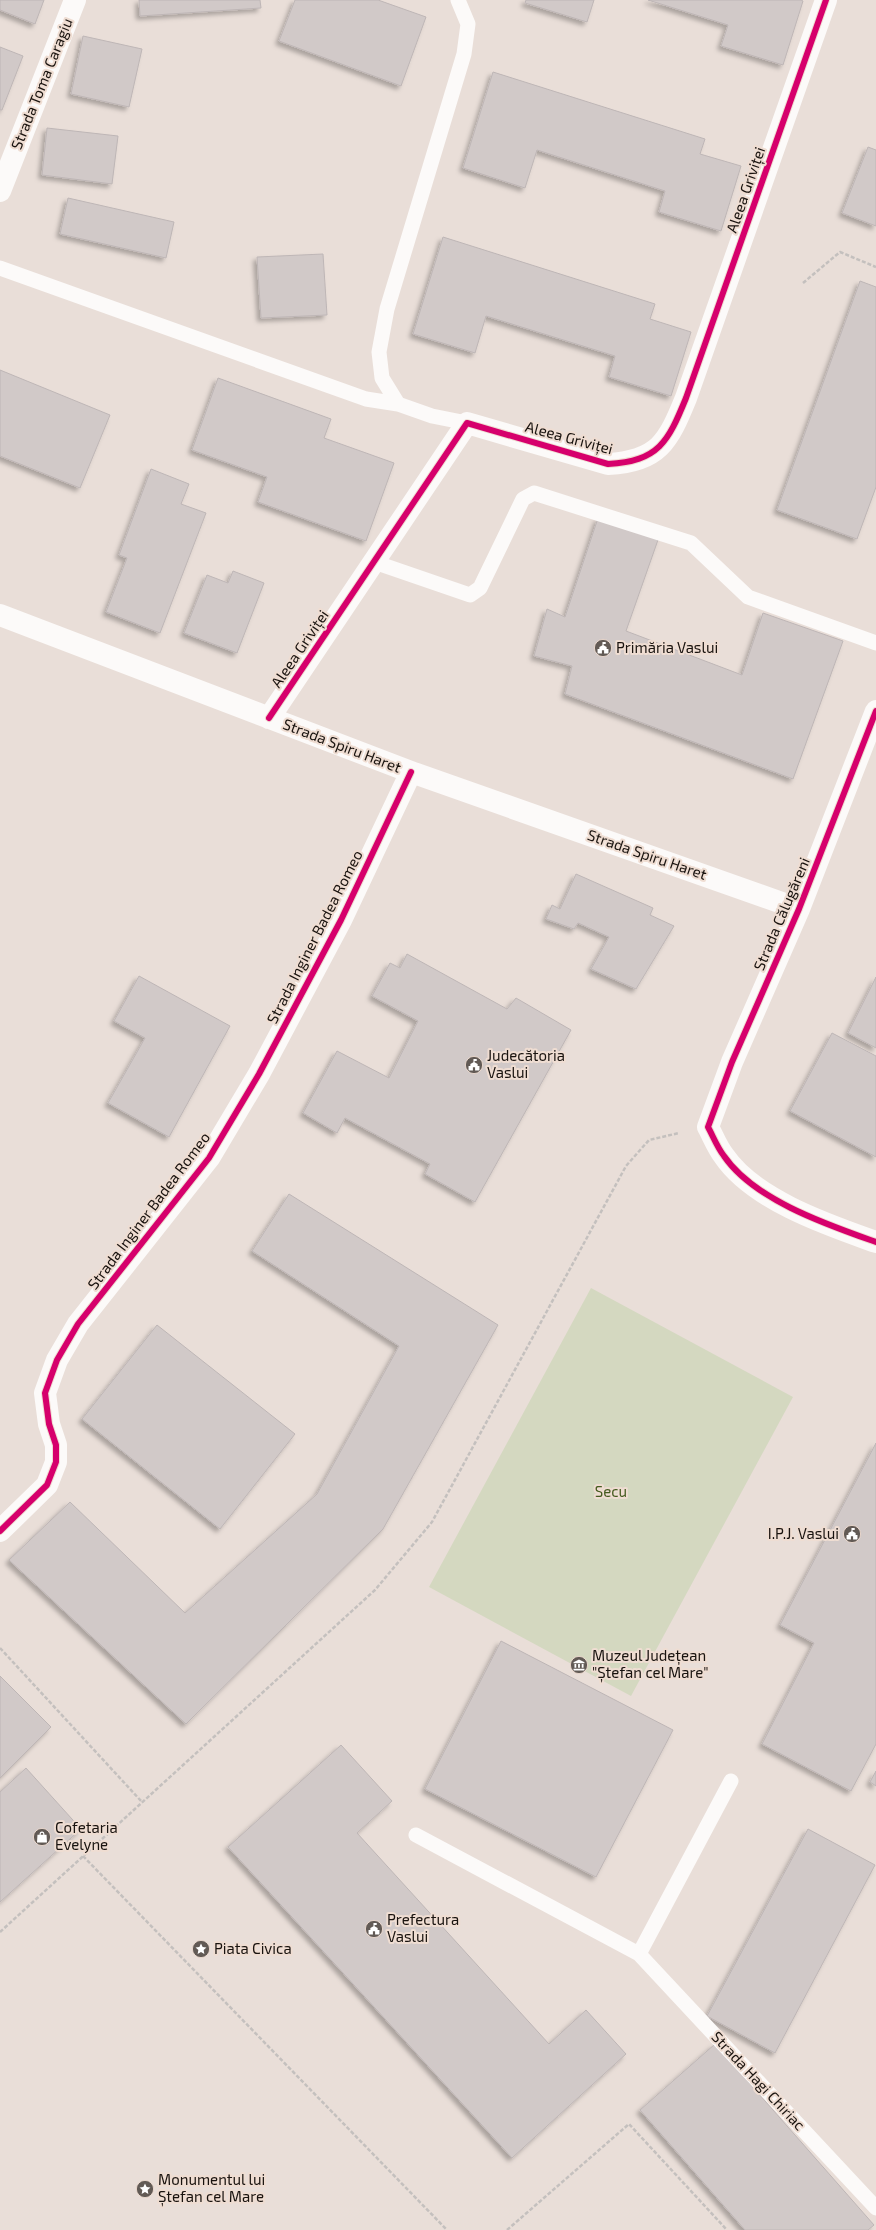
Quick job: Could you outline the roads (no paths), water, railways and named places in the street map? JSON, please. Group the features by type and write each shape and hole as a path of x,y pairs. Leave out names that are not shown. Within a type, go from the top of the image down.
{"street":[{"name":"Strada Toma Caragiu","path":"0,191 75,0"},
{"name":"Aleea Griviței","path":"270,718 467,423 608,464 631,463 651,454 671,434 686,398 826,0"},
{"name":"Strada Spiru Haret","path":"0,615 411,772 799,909"},
{"name":"Strada Călugăreni","path":"876,711 799,909 732,1062 708,1127 724,1157 747,1180 778,1201 827,1224 876,1242"},
{"name":"Strada Inginer Badea Romeo","path":"0,1531 47,1485 56,1462 56,1445 49,1424 45,1393 57,1360 78,1324 209,1158 259,1074 341,920 411,772"}],"lane":[{"path":"398,404 382,378 379,352 387,309 464,54 468,24 458,0"},
{"path":"0,268 366,399 398,404 432,416 467,423"},
{"path":"374,562 470,595 480,588 523,499 534,493 691,543 748,597 876,643"},
{"path":"639,1954 731,1782"},
{"name":"Strada Hagi Chiriac","path":"416,1835 639,1954 876,2208"}],"place":[{"name":"Primăria Vaslui","path":"603,648"},
{"name":"Judecătoria Vaslui","path":"474,1065"},
{"name":"I.P.J. Vaslui","path":"852,1534"},
{"name":"Muzeul Județean \"Ștefan cel Mare\"","path":"579,1665"},
{"name":"Cofetaria Evelyne","path":"42,1837"},
{"name":"Prefectura Vaslui","path":"374,1929"},
{"name":"Piata Civica","path":"201,1949"},
{"name":"Monumentul lui Ștefan cel Mare","path":"145,2189"}],"park label":[{"name":"Secu","path":"611,1492"}]}
